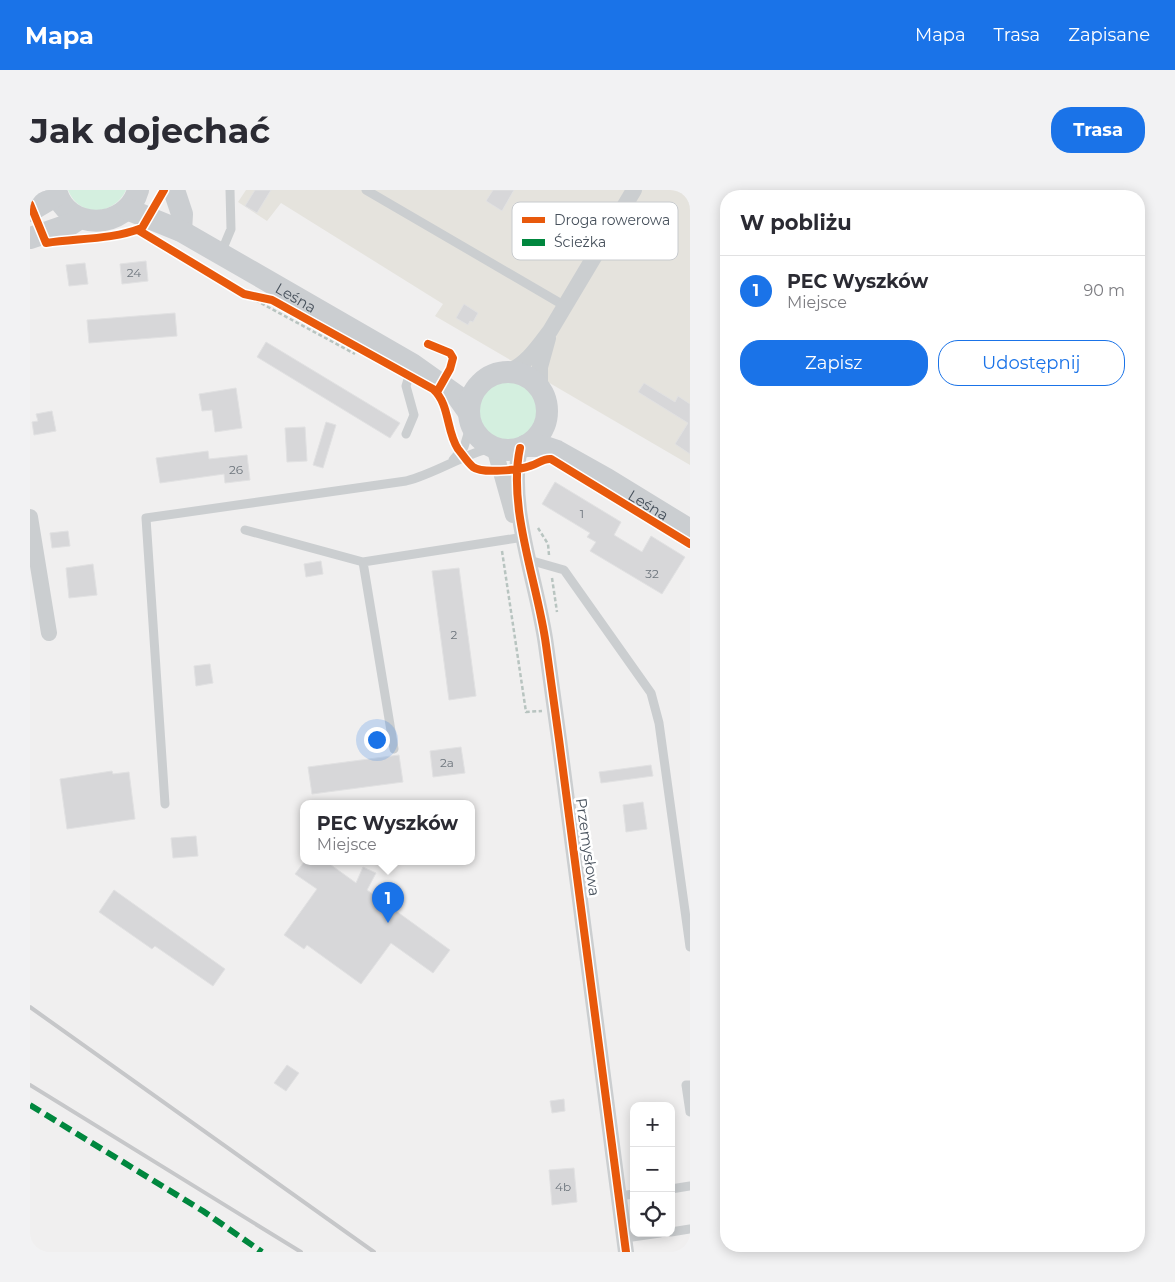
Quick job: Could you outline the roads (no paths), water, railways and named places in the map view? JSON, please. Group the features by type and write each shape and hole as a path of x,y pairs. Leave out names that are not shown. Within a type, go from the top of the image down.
{"street":[{"path":"174,190 182,214 181,231"},
{"path":"627,202 634,190"},
{"path":"30,211 56,192 62,205 80,218 92,222 105,221 117,216 134,197"},
{"name":"Leśna","path":"134,197 181,231 412,364 457,396 470,418"},
{"path":"30,238 71,224 80,218"},
{"path":"550,331 540,367 540,390 547,411 543,428 532,441 522,447 507,450 484,442 470,418 473,392 498,374 519,366 534,352 550,331 592,260"},
{"name":"Leśna","path":"412,364 462,378 480,379 498,374"},
{"path":"498,374 526,376 540,390"},
{"name":"Leśna","path":"547,411 556,433 607,479"},
{"name":"Leśna","path":"522,447 542,446 556,451 607,479 690,530"},
{"name":"Przemysłowa","path":"494,447 512,510 524,537"},
{"name":"Przemysłowa","path":"522,447 517,483 524,537 543,624 626,1195 626,1245"},
{"path":"30,517 49,633"}],"lane":[{"path":"220,254 231,229 230,190"},
{"path":"366,190 565,306"},
{"path":"406,434 414,415 406,386 412,364"},
{"path":"445,467 464,447 470,418"},
{"path":"165,804 146,518 406,481 434,473 475,453 494,447"},
{"path":"246,530 363,562 524,537"},
{"path":"529,560 564,570 651,693 659,723 690,947"},
{"path":"363,562 394,749"},
{"path":"690,1085 686,1085 690,1112"},
{"path":"675,1188 690,1186"},
{"path":"675,1231 690,1229"},
{"path":"626,1245 649,1237"}],"railway":[{"path":"30,1007 374,1252"},
{"path":"30,1085 301,1252"}],"place":[{"name":"PEC Wyszków","path":"388,923"}]}
